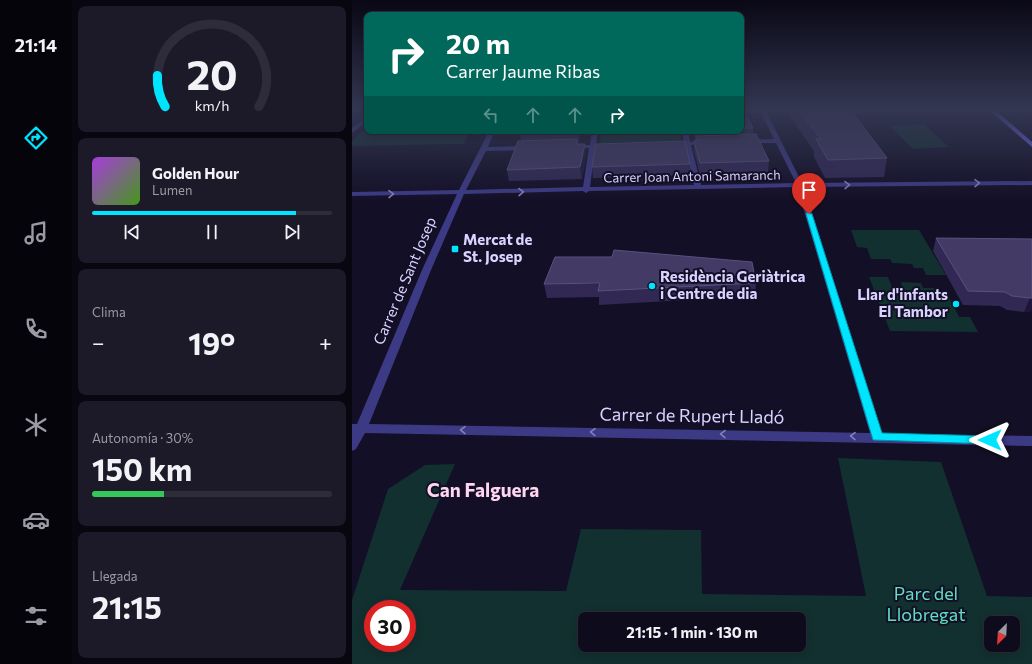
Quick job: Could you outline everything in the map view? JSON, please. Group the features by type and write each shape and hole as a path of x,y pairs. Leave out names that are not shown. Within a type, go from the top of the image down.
{"street":[{"name":"Carrer de Sant Josep","path":"352,446 357,428 461,192 488,140"},
{"path":"586,191 594,140"},
{"path":"686,140 698,188"},
{"path":"740,142 778,141 800,186 877,437"},
{"path":"664,144 718,143"},
{"path":"570,147 617,145"},
{"path":"484,149 539,147"},
{"name":"Carrer Joan Antoni Samaranch","path":"352,194 1032,183"},
{"name":"Carrer de Rupert Lladó","path":"357,428 1032,440"}],"green space":[{"path":"466,140 464,144 352,146 352,141"},
{"path":"600,140 681,141 600,143"},
{"path":"904,140 941,140 949,147 913,149"},
{"path":"851,230 919,230 946,275 926,275 923,268 914,268 912,264 892,263 890,259 871,259 867,248 857,247"},
{"path":"869,277 888,277 892,287 902,287 901,282 921,283 923,288 934,288 936,293 947,293 959,317 970,317 978,332 890,331"},
{"name":"Parc del Llobregat","path":"838,458 941,462 987,596 1032,597 1032,664 352,664 352,600 388,489 425,465 455,464 400,590 566,591 581,529 701,530 702,594 866,596"}],"building":[{"path":"577,140 576,144 585,144 580,167 507,170 518,141"},
{"path":"759,140 769,161 700,163 694,141"},
{"path":"817,140 873,140 887,158 828,160"},
{"path":"685,141 690,164 592,167 596,144"},
{"path":"936,238 1032,239 1032,298 1012,296 1005,292 968,291"},
{"path":"614,250 752,262 756,283 598,291 600,283 544,284 555,257 612,257"}],"place":[{"name":"Mercat de St. Josep","path":"455,249"},
{"name":"Residència Geriàtrica i Centre de dia","path":"652,286"},
{"name":"Llar d'infants El Tambor","path":"956,304"}],"district":[{"name":"Can Falguera","path":"483,490"}],"route":[{"path":"809,214 877,437 990,440"}]}
